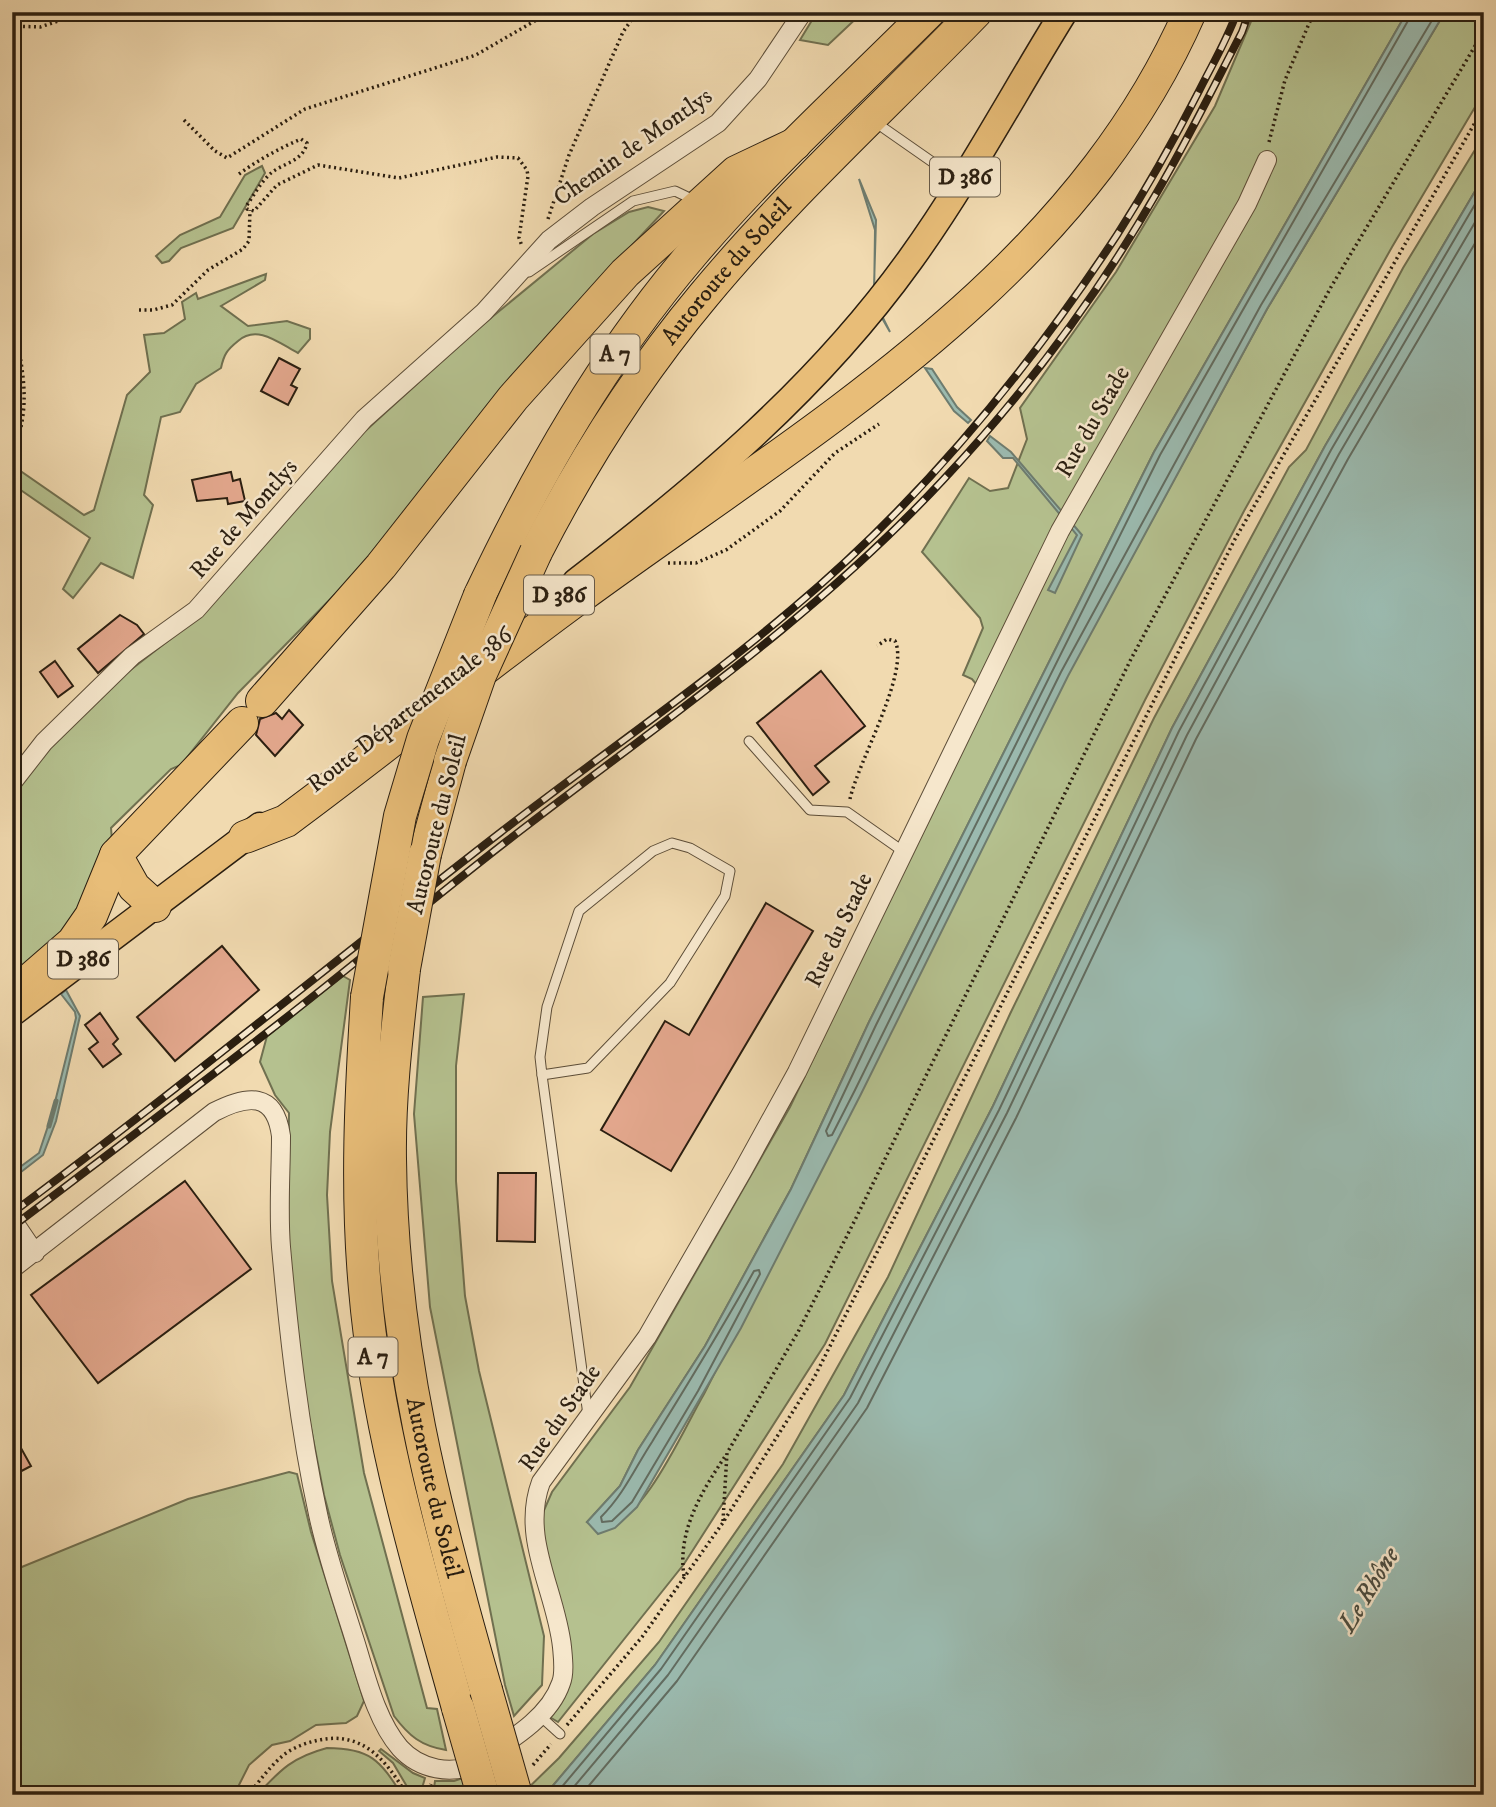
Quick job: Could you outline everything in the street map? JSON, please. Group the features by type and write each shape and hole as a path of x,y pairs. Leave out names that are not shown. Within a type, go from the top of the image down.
{"highway":[{"name":"Autoroute du Soleil","path":"483,1795 405,1511 374,1360 365,1291 358,1157 367,997 400,816 424,739 480,595 522,506 597,379 692,253 795,144 929,12"},
{"name":"Autoroute du Soleil","path":"516,1795 420,1446 397,1288 390,1157 404,969 425,854 450,761 480,675 536,552 589,456 666,343 767,224 976,12"},
{"path":"245,837 286,821 579,597 884,379 1034,242 1090,179 1143,104 1190,12"},
{"path":"12,995 73,942 90,916 116,855 252,712 382,566 513,398 625,272 736,172 795,144"},
{"path":"116,855 134,887 155,906"}],"main road":[{"name":"D 386","path":"962,183 1064,12"},
{"name":"Route Départementale 386","path":"12,1013 245,837 695,489 777,416 853,332 910,260 962,183"}],"street":[{"name":"Chemin de Montlys","path":"512,285 542,246 592,206 718,123 758,79 803,12"},
{"name":"Rue du Stade","path":"12,1269 214,1112 246,1099 262,1101 279,1121 281,1243 291,1345 318,1514 358,1653 382,1718 400,1747 417,1762 451,1770 472,1765 538,1715 562,1683 560,1631 537,1549 533,1523 535,1498 550,1466 647,1337 742,1172 803,1060 1060,531 1247,204 1267,160"},
{"name":"Rue de Montlys","path":"12,783 44,741 132,656 196,610 364,419 512,285"},
{"path":"12,1219 35,1253"}],"lane":[{"path":"870,119 962,183"},
{"path":"512,285 583,232 633,201 676,191 690,196 699,205"},
{"path":"749,741 810,810 847,812 904,852"},
{"path":"542,1075 588,1068 670,983 725,896 730,871 680,844 662,845 579,911 547,1007 540,1057 542,1075 577,1346 589,1416"},
{"path":"538,1715 560,1734"}],"path":[{"path":"12,26 40,27 86,12"},
{"path":"184,120 215,151 227,158 305,109 476,55 550,12"},
{"path":"542,246 569,155 623,32 637,12"},
{"path":"1267,160 1270,136 1285,80 1314,12"},
{"path":"684,1577 682,1539 710,1478 798,1332 1188,548 1386,191 1484,31"},
{"path":"531,1766 642,1637 722,1524 814,1378 1234,541 1484,107"},
{"path":"139,310 172,305 201,276 243,249 249,241 250,211 247,205 270,174 287,167 304,151 307,143 302,139 297,141 274,155 261,158 239,174"},
{"path":"250,211 254,211 277,185 318,165 335,165 374,177 399,178 471,161 510,156 523,162 527,170 528,193 519,238 529,263"},
{"path":"12,305 26,382 19,433 12,455"},
{"path":"651,548 671,565 696,563 726,550 780,512 835,453 878,424"},
{"path":"847,812 854,777 885,708 898,657 895,640 887,639 877,646"},
{"path":"722,1524 727,1453"},
{"path":"248,1795 281,1757 293,1749 307,1742 345,1738 365,1744 387,1764 407,1795"}],"green space":[{"path":"817,12 863,12 828,45 800,40"},
{"path":"1255,12 1407,12 1154,452 869,1022 791,1189 705,1346 638,1450 620,1486 587,1522 601,1531 617,1524 633,1510 661,1473 704,1394 1067,676 1267,309 1445,12 1484,12 1484,92 1392,247 1244,511 1145,700 825,1344 684,1564 558,1722 548,1716 560,1700 541,1517 552,1492 630,1387 790,1107 987,697 972,679 963,675 983,628 980,618 922,552 969,478 990,491 1008,488 1027,439 1020,408 1116,272 1215,106"},
{"path":"1484,135 1484,176 1325,446 1172,728 993,1106 844,1395 655,1665 545,1795 521,1795 559,1758 659,1642 783,1464 888,1277 1010,1014 1154,718 1289,467 1306,450 1403,268"},
{"path":"262,166 265,173 233,228 181,248 169,261 162,263 156,256 180,235 220,217 245,175"},
{"path":"648,207 664,211 548,335 352,577 238,693 181,765 171,769 111,828 112,840 73,927 12,984 12,793 50,745 115,682 187,626 340,454 475,331 593,234 629,212"},
{"path":"266,274 265,280 221,306 248,326 287,321 310,329 310,339 298,353 268,337 253,334 245,336 229,350 221,368 196,384 180,412 161,417 144,495 153,505 133,578 101,563 73,598 63,589 90,538 12,484 19,470 84,515 94,510 127,395 150,372 144,335 164,333 185,319 182,302 196,293 198,299"},
{"path":"343,976 350,980 330,1132 327,1195 332,1281 364,1473 427,1708 437,1709 446,1750 416,1739 394,1716 340,1555 324,1495 308,1413 294,1307 288,1239 289,1113 275,1095 260,1062 267,1036"},
{"path":"464,994 456,1066 456,1181 465,1296 479,1371 544,1636 542,1685 514,1716 505,1685 430,1307 414,1114 423,997"},
{"path":"289,1472 297,1474 311,1532 364,1701 357,1716 346,1723 316,1725 290,1741 272,1745 249,1765 234,1795 12,1795 12,1571 188,1499"},
{"path":"327,1748 354,1750 372,1758 387,1773 402,1795 346,1795 343,1791 333,1795 257,1795 288,1765 305,1755"},
{"path":"381,1749 413,1773 425,1778 420,1795 412,1795 393,1763 379,1751"},
{"path":"466,1777 469,1795 433,1795 435,1781 454,1781"}],"water":[{"path":"1407,12 1445,12 1267,309 1068,676 861,1094 741,1328 637,1507 615,1528 598,1534 587,1522 620,1486 638,1450 705,1346 791,1189 869,1022 1154,452"},
{"name":"Le Rhône","path":"1484,176 1484,1795 545,1795 655,1665 844,1395 993,1106 1172,728 1325,446"},
{"path":"859,179 876,220 874,273 875,230"},
{"path":"874,288 878,308 890,332 874,304"},
{"path":"925,368 932,369 957,407 971,420 968,423 954,411"},
{"path":"990,436 1011,452 1082,535 1055,593 1048,590 1077,535 1013,458 1003,458 987,441"},
{"path":"66,990 80,1016 56,1121 43,1155 12,1179 12,1173 39,1153 52,1114 76,1018 75,1012 61,994"}],"building":[{"path":"279,358 300,369 291,385 297,388 288,405 261,391"},
{"path":"231,472 233,481 240,479 245,501 228,504 227,498 197,501 192,480"},
{"path":"120,615 137,625 144,634 98,673 78,649"},
{"path":"55,661 73,686 58,697 40,672"},
{"path":"821,671 865,726 815,766 829,782 813,795 757,723"},
{"path":"289,710 303,725 275,756 256,735 260,719 276,713 282,719"},
{"path":"766,903 813,931 671,1171 601,1130 665,1021 689,1035"},
{"path":"222,946 259,990 175,1061 137,1017"},
{"path":"100,1013 118,1039 113,1044 121,1054 103,1067 89,1049 98,1042 85,1025"},
{"path":"498,1173 536,1173 535,1242 497,1241"},
{"path":"185,1181 251,1269 98,1383 31,1295"},
{"path":"12,1432 31,1466 12,1476"}],"waterway":[{"path":"49,1126 56,1101"}],"railway":[{"path":"12,1213 501,832 721,667 792,609 884,525 927,480 1008,386 1082,286 1160,164 1237,12"},
{"path":"12,1227 269,1031 507,841 732,670 841,579 893,531 1002,414 1084,307 1167,174 1242,32 1249,12"}]}
